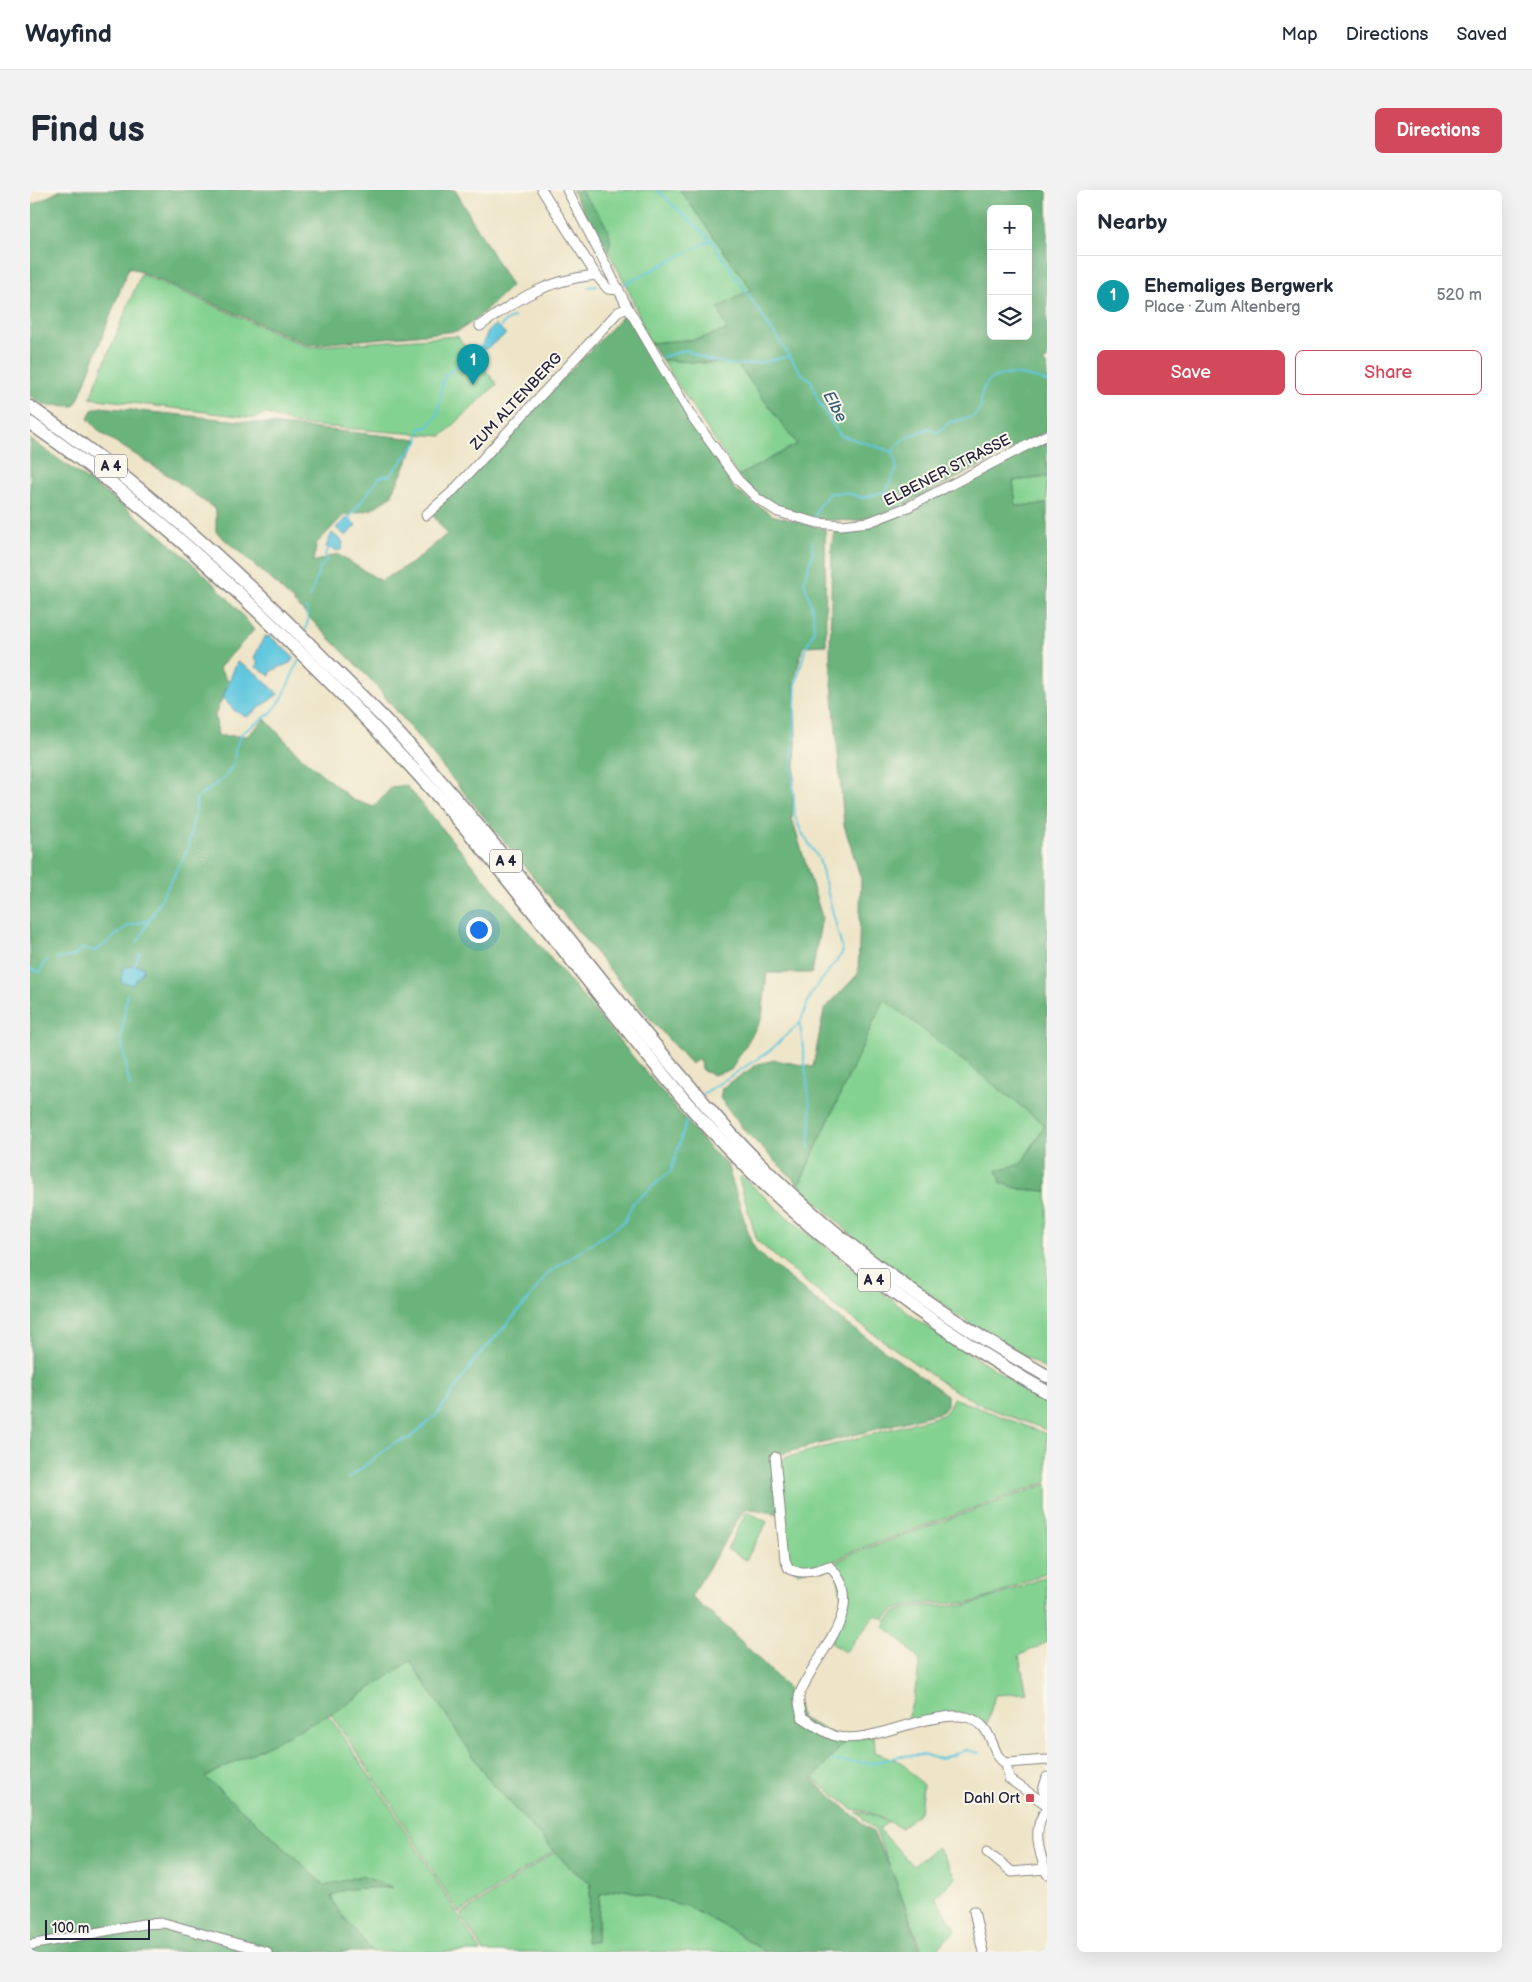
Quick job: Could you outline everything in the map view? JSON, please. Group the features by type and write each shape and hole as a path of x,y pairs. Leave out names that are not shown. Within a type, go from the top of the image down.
{"highway":[{"name":"A 4","path":"30,407 105,462 185,534 266,599 367,710 630,1026 721,1142 816,1232 867,1274 997,1364 1047,1392"},
{"name":"A 4","path":"30,423 185,534"},
{"name":"A 4","path":"630,1026 730,1133 797,1200 876,1266 1002,1351 1047,1376"}],"street":[{"path":"542,190 596,275 608,289 619,290"},
{"name":"ELBENER STRASSE","path":"567,190 628,308 690,414 738,480 758,498 778,512 805,521 830,524 854,524 892,515 1047,435"},
{"path":"480,326 505,308 553,282 596,275"},
{"name":"ZUM ALTENBERG","path":"426,515 451,492 618,312 628,308"},
{"path":"775,1457 785,1560 789,1569 797,1573 818,1570 829,1566 842,1582 844,1598 838,1628 810,1670 798,1698 802,1717 823,1731 844,1738 858,1737 922,1720 948,1716 966,1717 978,1722 989,1733 1000,1759 1006,1763 1047,1760"},
{"path":"1006,1763 1009,1779 1047,1803"},
{"path":"1047,1777 1043,1790 1047,1803"},
{"path":"987,1851 1012,1872 1046,1871 1037,1826 1042,1814 1047,1809"},
{"path":"974,1911 983,1952"},
{"path":"30,1945 143,1924 164,1923 267,1952"}],"green space":[{"path":"61,190 455,190 511,286 474,321 458,331 308,345 129,267 78,400 74,406 45,405 30,396 30,206"},
{"path":"572,190 580,190 602,219 609,235 608,251 601,244"},
{"path":"580,190 680,190 751,289 728,330 698,339 650,343 628,289 608,251 608,232 595,209"},
{"path":"680,190 1047,190 1047,360 1043,361 1047,367 1047,431 893,511 856,521 809,519 781,509 758,495 738,476 797,444 738,365 662,360 650,343 698,339 727,330 718,308 751,289"},
{"path":"141,274 308,347 457,336 497,384 442,436 293,424 266,413 255,418 90,398"},
{"path":"626,313 734,489 772,515 825,529 826,645 803,646 794,682 796,742 792,819 822,917 812,973 767,973 762,1018 731,1070 713,1075 703,1071 699,1059 691,1064 651,1020 372,681 274,582 216,532 216,510 174,479 101,433 88,419 92,410 101,407 418,439 391,496 372,509 343,516 317,543 313,562 337,554 381,581 415,561 447,534 432,514"},
{"path":"662,360 738,365 798,445 738,476"},
{"path":"30,439 120,503 179,551 231,602 254,630 219,668 229,683 215,715 218,736 247,736 265,719 298,754 353,800 374,807 392,787 406,785 709,1148 727,1164 751,1242 757,1252 832,1313 947,1395 947,1406 942,1412 773,1456 780,1514 745,1508 691,1597 730,1630 796,1696 801,1718 846,1740 812,1780 873,1832 894,1876 921,1952 765,1952 730,1929 686,1906 621,1889 600,1894 596,1942 586,1942 591,1883 571,1869 489,1780 410,1661 340,1709 205,1777 325,1886 360,1876 393,1887 346,1889 331,1896 337,1909 373,1952 30,1952"},
{"path":"1047,439 1047,477 1013,481 1016,506 1047,504 1047,1191 1020,1189 1001,1183 997,1170 1021,1164 1045,1125 884,999 799,1185 744,1130 720,1098 722,1088 758,1064 775,1060 813,1067 824,1010 858,974 861,879 844,825 830,659 832,543 835,530 872,527"},
{"path":"1047,477 1047,504 1016,506 1013,481"},
{"path":"884,998 1045,1125 1021,1164 998,1170 1020,1189 1047,1191 1047,1370 966,1321 879,1261 799,1185"},
{"path":"742,1176 782,1213 921,1323 1047,1402 1047,1430 983,1406 947,1386 836,1307 757,1241 739,1179"},
{"path":"953,1398 1047,1434 1047,1482 851,1552 829,1564 797,1572 786,1560 780,1465 784,1458 943,1415 949,1408"},
{"path":"1047,1484 1047,1572 997,1595 976,1601 911,1605 891,1612 885,1619 876,1615 845,1652 831,1643 844,1612 835,1563 851,1554"},
{"path":"747,1511 767,1522 746,1560 727,1549"},
{"path":"1047,1576 1047,1642 1019,1656 1027,1693 995,1695 987,1724 974,1717 905,1724 914,1698 920,1661 896,1635 884,1627 890,1617 899,1611 922,1606 961,1606 971,1604 1000,1595"},
{"path":"411,1660 489,1780 554,1851 459,1913 392,1805 331,1714"},
{"path":"328,1715 390,1806 481,1952 373,1952 337,1909 331,1896 346,1889 391,1887 360,1876 325,1886 204,1777"},
{"path":"874,1735 875,1752 901,1762 923,1785 920,1812 901,1828 869,1812 853,1809 813,1779 846,1740"},
{"path":"856,1812 870,1814 888,1822 879,1829 913,1866 937,1847 956,1877 935,1897 956,1929 935,1952 923,1952 876,1831"},
{"path":"555,1852 571,1869 591,1883 586,1942 599,1927 597,1916 600,1894 621,1889 686,1906 730,1929 765,1952 484,1952 461,1916 462,1914"}],"water":[{"path":"495,325 505,335 484,350 481,347 489,330"},
{"path":"348,517 356,525 346,536 336,528"},
{"path":"332,533 343,542 342,549 338,551 326,547"},
{"path":"270,636 294,658 292,662 271,671 270,676 255,666 258,663 254,658 264,637"},
{"path":"237,662 257,674 278,694 247,717 235,711 224,700 224,694"},
{"path":"134,965 144,967 142,973 132,985 121,982 122,969"}],"waterway":[{"name":"Elbe","path":"657,190 711,240 801,373 811,380 819,403 840,435 893,452 902,440 929,428 937,433 950,422 973,417 981,408 982,394 986,384 993,378 1013,374 1047,382"},
{"path":"625,284 711,240"},
{"path":"588,287 597,286"},
{"path":"500,329 503,323 514,317"},
{"path":"349,518 380,477 390,475 418,442 420,429 429,426 438,414 443,378 473,350 482,346"},
{"path":"662,357 686,350 713,361 737,365 790,356"},
{"path":"815,517 817,509 829,493 848,493 863,498 886,491 897,468 893,453"},
{"path":"703,1094 768,1052 800,1023 811,994 843,952 819,859 802,833 795,817 792,768 796,683 806,647 814,631 813,612 804,581 813,553 812,542"},
{"path":"310,597 319,570 326,560 325,555 330,547"},
{"path":"305,632 308,620 306,608"},
{"path":"137,943 187,851 196,808 196,799 224,778 235,762 235,749 242,733 271,713 282,699 299,659"},
{"path":"57,959 74,956 82,949 96,951 128,926 150,920"},
{"path":"133,968 140,953"},
{"path":"30,969 40,972 48,960"},
{"path":"127,994 121,1038 130,1087"},
{"path":"800,1024 811,1115 809,1148"},
{"path":"349,1478 394,1443 410,1438 438,1413 475,1360 529,1299 548,1273 624,1222 633,1203 671,1171 689,1113"},
{"path":"832,1761 874,1763 900,1756 922,1755 941,1759 966,1750 979,1753"}],"place":[{"name":"Ehemaliges Bergwerk","path":"473,385"},
{"name":"Dahl Ort","path":"1030,1798"}]}
